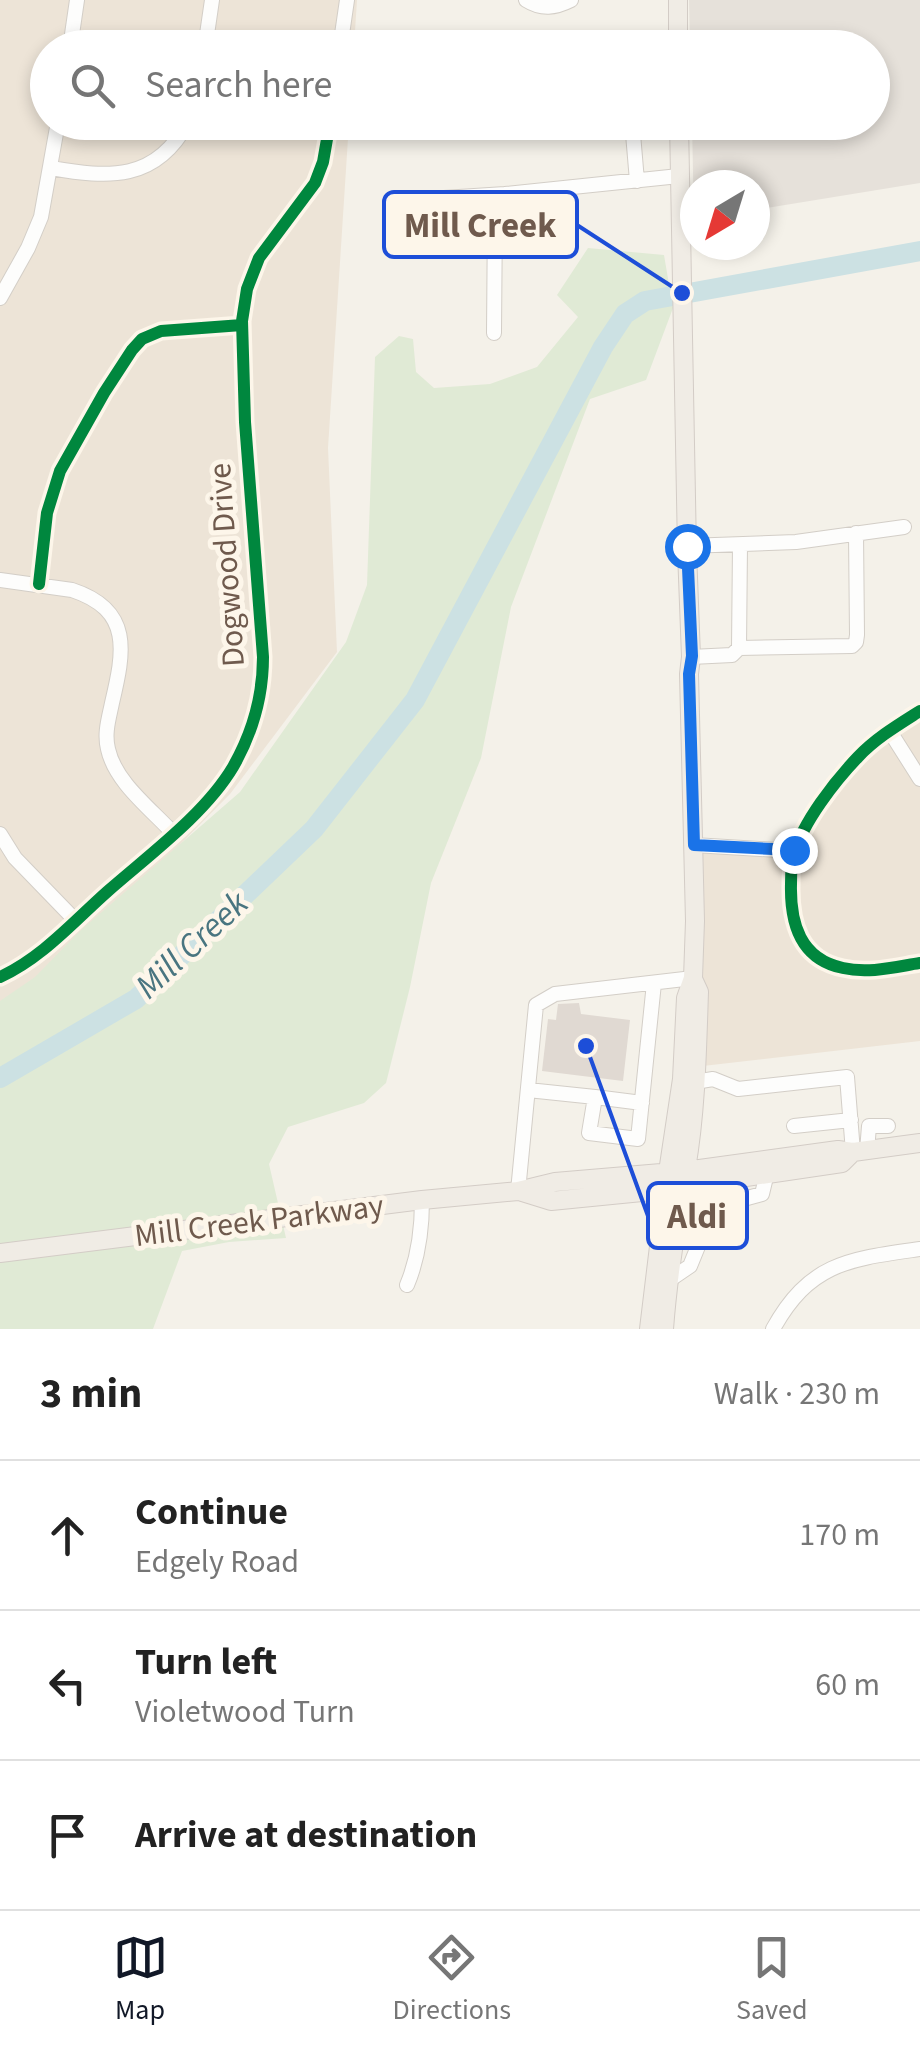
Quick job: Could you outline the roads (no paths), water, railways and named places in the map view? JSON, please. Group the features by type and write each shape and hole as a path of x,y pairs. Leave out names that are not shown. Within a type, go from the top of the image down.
{"main road":[{"path":"678,0 678,30"},
{"path":"664,1329 674,1226 686,998 692,978 695,921 679,140"},
{"path":"650,1329 695,1082 699,992 692,978"},
{"path":"675,1180 838,1150 860,1152 920,1143"},
{"path":"675,1180 729,1179 842,1163 860,1152"},
{"name":"Mill Creek Parkway","path":"0,1254 422,1200 518,1191 551,1201 675,1180"}],"street":[{"path":"73,30 77,0"},
{"path":"208,30 212,0"},
{"path":"343,30 348,0"},
{"path":"526,0 551,8 571,0"},
{"path":"0,298 41,217 55,140"},
{"path":"51,168 105,175 139,168 177,140"},
{"name":"Dogwood Drive","path":"0,977 28,962 76,921 220,786 254,720 263,679 242,325 251,276 259,258 316,182 327,140"},
{"path":"634,140 638,181"},
{"path":"413,200 679,176"},
{"path":"494,333 495,210 505,194"},
{"path":"0,264 15,272"},
{"path":"40,584 47,513 60,471 132,350 142,339 162,331 242,325"},
{"path":"687,546 796,542 904,526"},
{"path":"692,656 732,655 740,648 852,646 856,642 856,534"},
{"path":"740,546 740,648"},
{"path":"0,580 83,593 100,602 116,622 122,662 107,746 116,769 173,833"},
{"path":"920,710 852,764 808,824 794,850 792,863 792,916 804,945 813,954 831,964 856,970 920,963"},
{"path":"890,730 920,779"},
{"path":"0,834 15,858 76,921"},
{"path":"694,845 794,850"},
{"path":"518,1191 536,1005 554,994 692,978"},
{"path":"595,1097 590,1133 638,1138 654,983"},
{"path":"695,1082 713,1078 738,1089 847,1077 850,1120 860,1152"},
{"path":"528,1090 642,1103"},
{"path":"794,1126 850,1120"},
{"path":"860,1152 870,1126 888,1126"},
{"path":"674,1226 710,1218 728,1204 762,1194 767,1174"},
{"path":"728,1204 729,1179"},
{"path":"408,1286 414,1269 422,1200"},
{"path":"668,1282 690,1266 710,1218"},
{"path":"772,1329 801,1289 832,1268 870,1256 920,1250"}],"waterway":[{"name":"Mill Creek","path":"0,1078 136,999 314,829 415,700 603,347 625,314 645,301 920,251"}],"place":[{"name":"Mill Creek","path":"682,293"},
{"name":"Aldi","path":"586,1046"}]}
